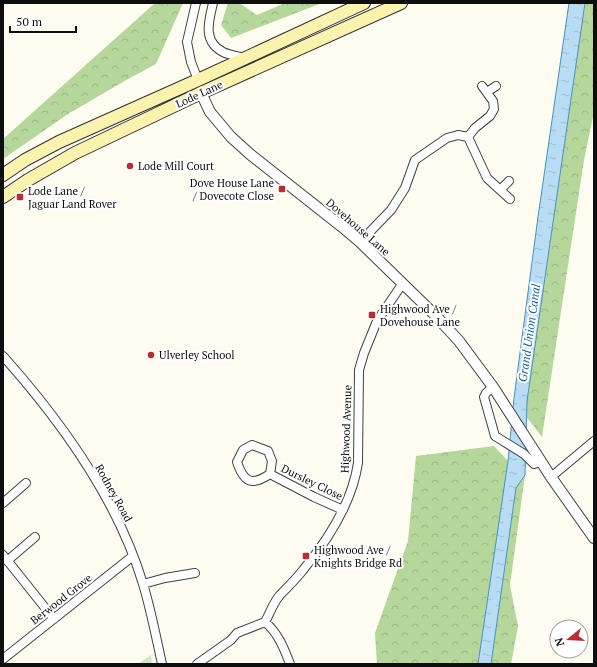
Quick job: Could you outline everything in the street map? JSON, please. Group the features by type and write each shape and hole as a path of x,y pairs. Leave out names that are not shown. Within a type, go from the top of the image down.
{"main road":[{"name":"Lode Lane","path":"3,175 25,160 59,142 198,80 364,3"},
{"name":"Lode Lane","path":"3,197 63,159 200,93 401,3"},
{"name":"Lode Lane","path":"198,80 200,93"}],"street":[{"path":"196,3 186,42 191,62 198,80"},
{"path":"213,3 207,27 211,41 222,52 244,58"},
{"path":"468,137 475,128 490,116 494,109 493,101 485,89 496,86"},
{"name":"Dovehouse Lane","path":"200,93 210,112 231,137 251,155 360,242 403,283 459,341 494,387 507,411 540,462 594,538"},
{"path":"360,242 391,210 405,188 415,160 447,138 458,135 468,137"},
{"path":"468,137 487,178 510,199"},
{"path":"500,190 509,181"},
{"name":"Highwood Avenue","path":"266,622 273,605 304,570 325,540 343,510 356,477 358,463 359,370 377,321 403,283"},
{"name":"Rodney Road","path":"3,356 44,403 76,451 117,518 143,584 162,664"},
{"name":"Dovehouse Lane","path":"494,387 486,393 484,397 495,436 497,439 524,454 534,464 540,462"},
{"path":"551,477 594,441"},
{"name":"Dursley Close","path":"252,445 268,450 272,461 270,474 260,481 254,482 245,479 240,473 237,462 243,450 252,445"},
{"name":"Dursley Close","path":"270,474 343,510"},
{"path":"3,503 26,484"},
{"path":"35,537 5,558 54,619"},
{"name":"Berwood Grove","path":"3,659 133,556"},
{"path":"143,584 164,578 195,573"},
{"path":"197,664 231,640 238,633 266,622 278,636 290,664"}],"green space":[{"path":"155,3 183,3 156,64 68,114 3,159 3,139"},
{"path":"228,3 239,3 257,15 285,3 322,3 231,38 221,25"},
{"path":"585,3 594,3 594,112 584,160 542,437 525,415"},
{"path":"494,446 508,461 478,664 377,664 375,633 408,541 416,456"},
{"path":"525,475 510,585 518,626 511,664 491,664 516,488"},
{"path":"151,655 152,664 138,664"}],"water":[{"name":"Grand Union Canal","path":"569,3 585,3 527,401 525,475 516,488 491,664 478,664 508,461 514,398 538,217"}],"place":[{"name":"Lode Mill Court","path":"130,166"},
{"name":"Dove House Lane / Dovecote Close","path":"282,189"},
{"name":"Lode Lane / Jaguar Land Rover","path":"20,197"},
{"name":"Highwood Ave / Dovehouse Lane","path":"372,315"},
{"name":"Ulverley School","path":"151,355"},
{"name":"Highwood Ave / Knights Bridge Rd","path":"306,556"}]}
